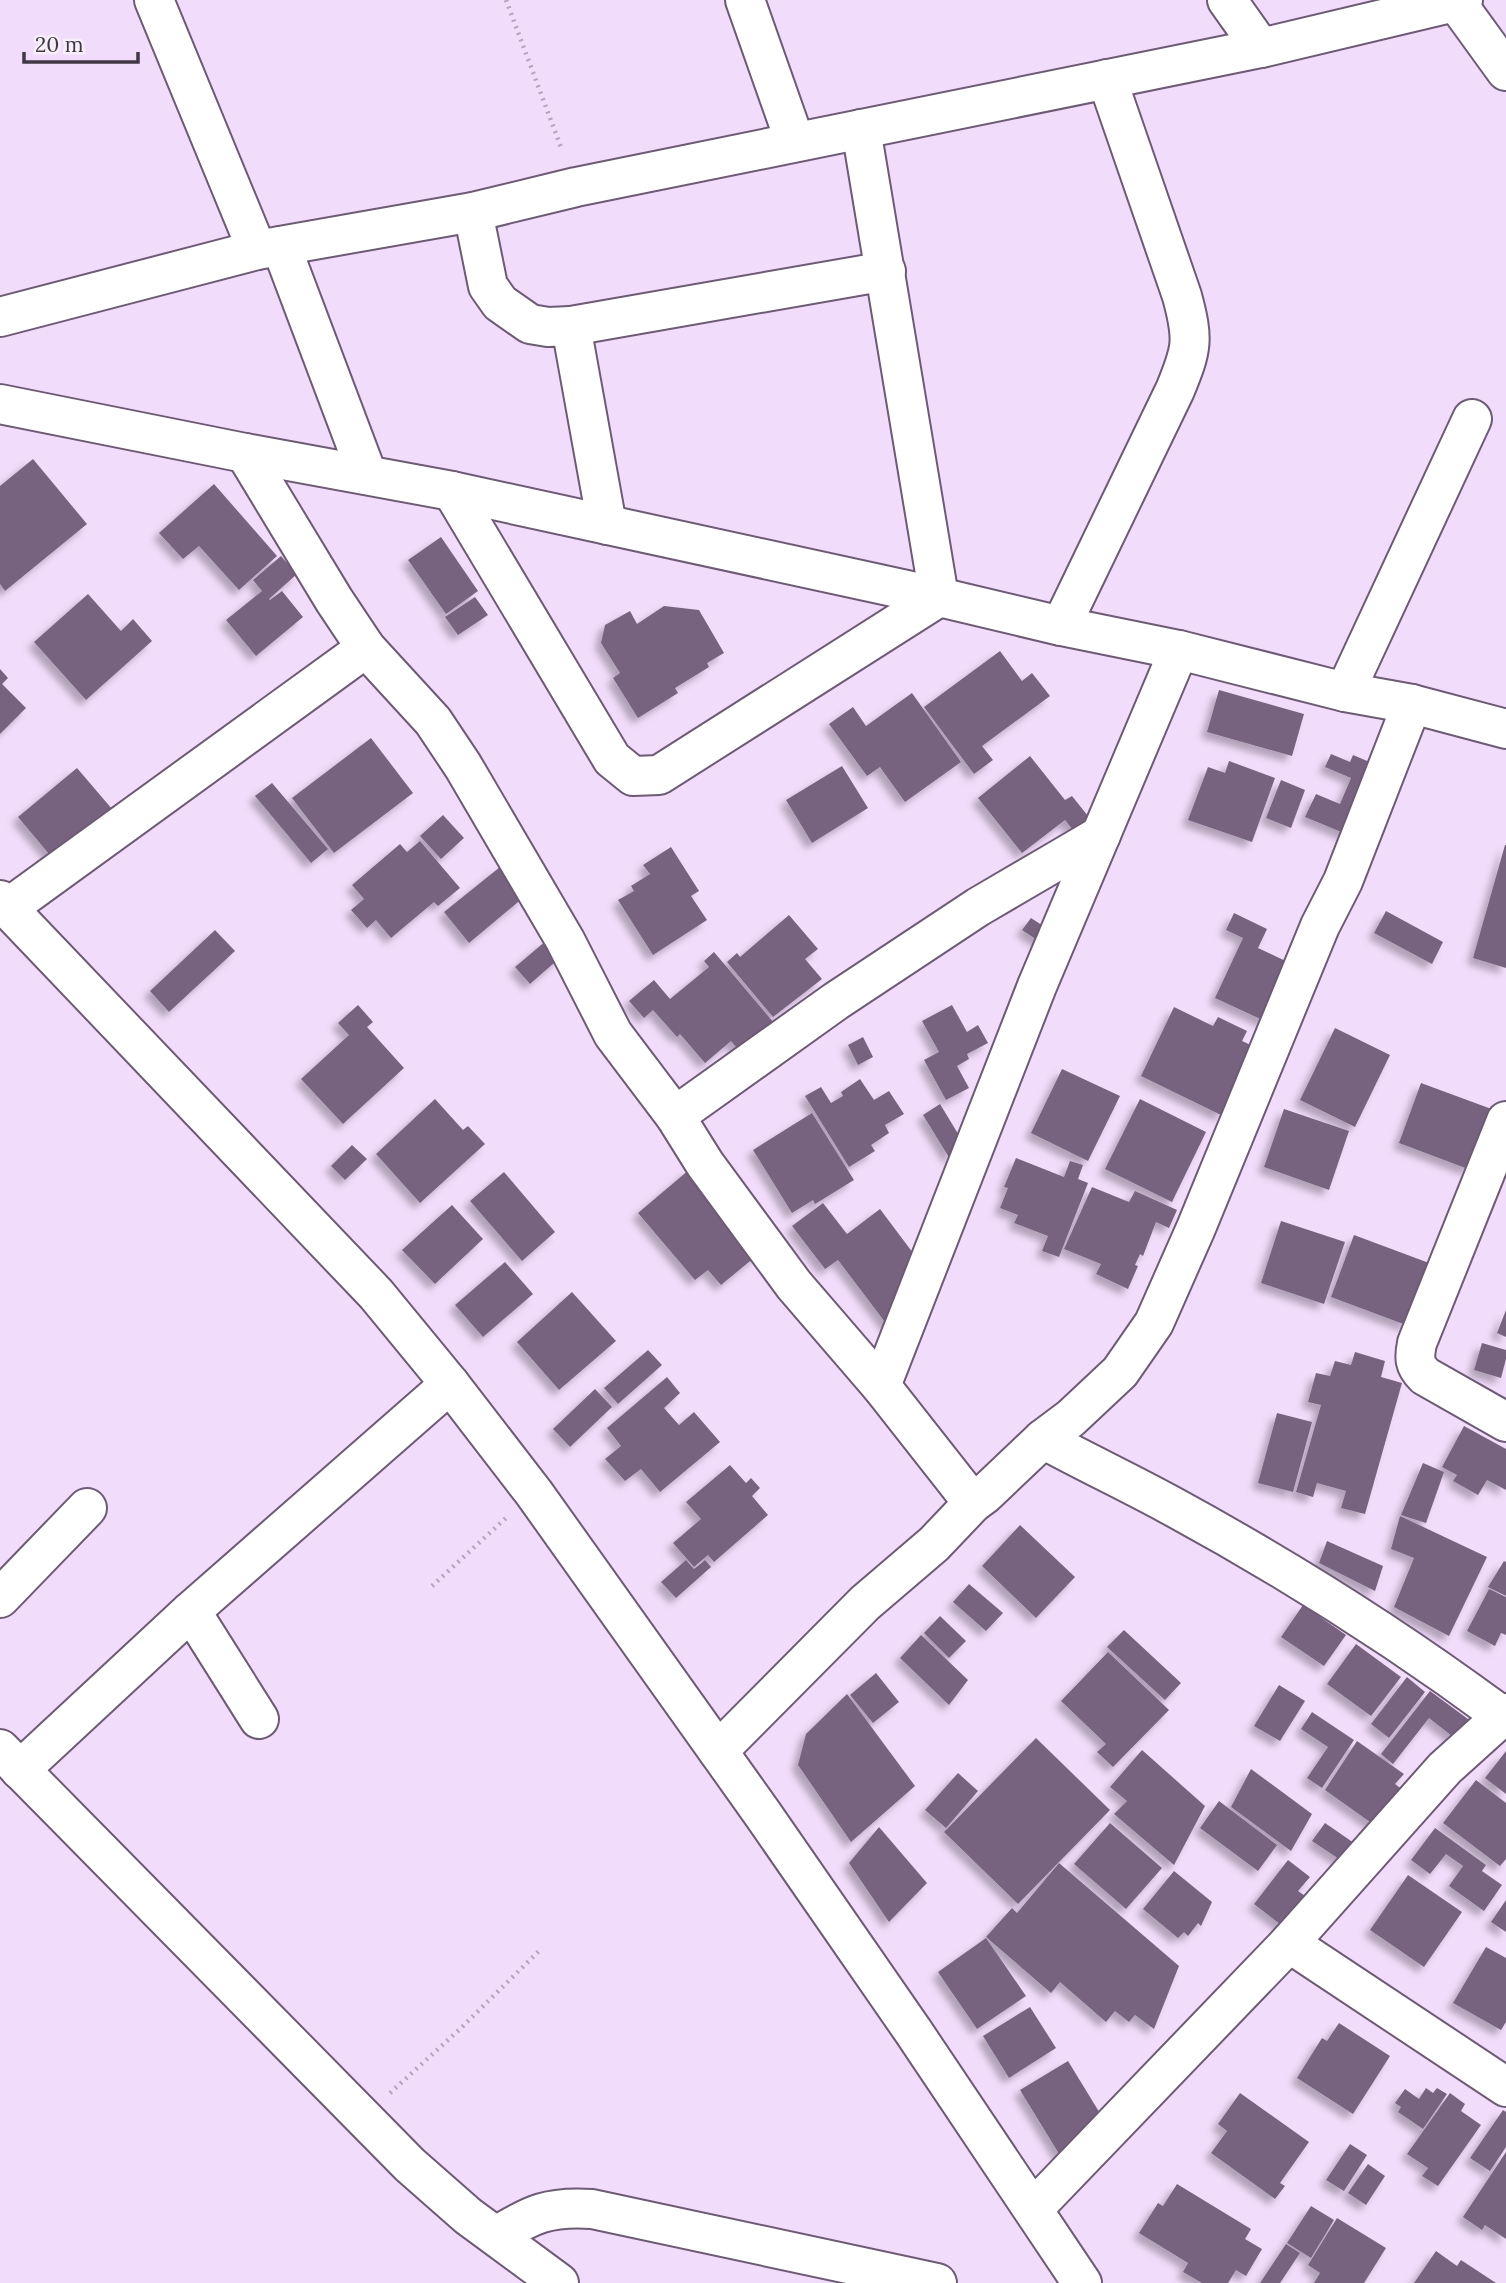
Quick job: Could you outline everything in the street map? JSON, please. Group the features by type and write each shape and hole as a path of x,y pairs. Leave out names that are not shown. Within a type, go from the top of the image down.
{"street":[{"path":"154,0 269,248 367,474"},
{"path":"745,0 795,142"},
{"path":"1227,0 1261,48"},
{"path":"0,317 269,248 472,212 576,187 1261,48 1459,1 1506,71"},
{"path":"1061,626 1175,390 1188,357 1190,328 1182,296 1107,79"},
{"path":"862,129 939,597"},
{"path":"472,212 488,286 500,303 530,324 548,327 570,326 887,271"},
{"path":"570,326 607,525"},
{"path":"0,404 452,491 1179,650 1345,692 1412,704 1506,729"},
{"path":"1345,692 1472,419"},
{"path":"245,453 366,648 424,710 463,766 565,940 613,1034 676,1116 705,1164 794,1285 881,1385 972,1503"},
{"path":"452,491 612,759 633,776 659,775 939,597"},
{"path":"366,648 4,904 376,1294 450,1384 534,1493 718,1751 905,2019 1082,2283"},
{"path":"881,1385 1037,986 1179,650"},
{"path":"718,1751 865,1603 934,1544 972,1503 1043,1439 1080,1411 1120,1372 1154,1323 1196,1228 1320,926 1343,881 1412,704"},
{"path":"676,1116 836,1001 978,907 1101,835"},
{"path":"1506,1121 1417,1343 1414,1357 1416,1367 1425,1376 1506,1422"},
{"path":"450,1384 191,1611 10,1759 362,2118 447,2199 559,2283"},
{"path":"1034,2208 1289,1943 1445,1768 1504,1715 1374,1625 1319,1592 1171,1505 1043,1439"},
{"path":"0,1598 87,1508"},
{"path":"191,1611 259,1719"},
{"path":"1289,1943 1501,2072"},
{"path":"496,2236 541,2213 565,2208 593,2210 937,2283"}],"path":[{"path":"506,0 576,187"},
{"path":"432,1586 534,1493"},
{"path":"362,2118 460,2029 542,1948"}],"building":[{"path":"33,459 87,524 5,591 0,584 0,486"},
{"path":"214,484 277,556 239,590 199,546 183,559 159,533"},
{"path":"441,537 478,591 446,614 408,560"},
{"path":"281,556 297,574 269,599 282,591 303,617 256,656 226,620 262,591 253,580"},
{"path":"88,594 121,631 133,619 152,641 86,700 34,642"},
{"path":"475,597 488,615 458,635 445,617"},
{"path":"664,606 699,610 724,653 707,663 709,667 675,688 678,693 638,718 613,678 620,673 601,643 605,625 630,611 637,624"},
{"path":"1000,651 1022,681 1032,673 1050,696 982,746 993,760 974,774 924,707"},
{"path":"0,669 8,678 2,684 26,708 0,734"},
{"path":"1219,690 1304,714 1292,756 1207,732"},
{"path":"912,693 961,762 905,802 880,767 867,776 829,724 853,707 866,726"},
{"path":"371,738 413,793 334,853 292,798"},
{"path":"1331,754 1350,762 1353,755 1372,763 1351,836 1305,817 1316,794 1340,804 1351,778 1325,767"},
{"path":"1030,756 1065,800 1072,796 1092,821 1076,834 1065,820 1022,853 978,798"},
{"path":"1229,761 1275,778 1252,842 1188,820 1208,767 1225,773"},
{"path":"842,766 868,808 812,843 786,800"},
{"path":"77,768 118,816 59,866 18,817"},
{"path":"1281,780 1305,790 1291,828 1266,818"},
{"path":"272,783 328,849 311,863 255,796"},
{"path":"443,815 464,838 441,859 420,836"},
{"path":"420,841 460,888 438,906 434,902 391,938 376,920 367,928 351,910 364,899 352,885 400,844 407,852"},
{"path":"1506,845 1506,968 1473,958"},
{"path":"671,847 699,891 691,896 707,920 653,955 618,900 634,891 631,886 650,874 643,865"},
{"path":"500,867 524,897 469,943 444,912"},
{"path":"1386,911 1443,942 1432,964 1374,933"},
{"path":"1234,913 1267,929 1258,948 1294,965 1267,1022 1215,998 1243,938 1226,930"},
{"path":"789,915 818,949 805,959 822,979 773,1017 727,962 737,953 740,957"},
{"path":"1031,918 1057,935 1049,948 1022,930"},
{"path":"215,930 235,951 169,1012 150,991"},
{"path":"547,940 562,956 530,984 515,967"},
{"path":"714,952 780,1030 746,1059 731,1041 705,1063 680,1034 677,1037 653,1010 644,1018 629,1001 654,980 670,999 709,967 704,961"},
{"path":"358,1005 373,1022 367,1027 404,1068 343,1124 301,1079 349,1035 338,1023"},
{"path":"952,1005 967,1032 978,1025 988,1043 967,1054 969,1059 957,1066 969,1088 946,1100 924,1060 939,1052 922,1021"},
{"path":"1174,1007 1213,1026 1218,1017 1247,1031 1242,1041 1255,1047 1221,1115 1141,1076"},
{"path":"1335,1028 1390,1055 1355,1127 1300,1100"},
{"path":"863,1037 873,1057 858,1065 848,1045"},
{"path":"1062,1069 1120,1096 1088,1161 1031,1133"},
{"path":"860,1079 874,1100 889,1091 904,1114 885,1125 889,1133 871,1145 875,1151 849,1167 805,1096 821,1087 831,1103 843,1096 841,1092"},
{"path":"1421,1083 1505,1114 1468,1169 1399,1143"},
{"path":"435,1099 463,1130 468,1126 485,1144 420,1203 376,1154"},
{"path":"1140,1099 1206,1132 1172,1202 1105,1169"},
{"path":"940,1104 960,1137 950,1159 923,1115"},
{"path":"1284,1109 1349,1131 1329,1190 1264,1167"},
{"path":"812,1113 854,1180 815,1204 813,1200 792,1213 753,1150"},
{"path":"352,1145 367,1159 345,1180 331,1166"},
{"path":"1016,1158 1064,1177 1070,1161 1083,1165 1078,1179 1088,1183 1059,1257 1042,1251 1048,1236 1014,1223 1018,1215 1000,1208 1008,1188 1004,1187"},
{"path":"690,1169 761,1252 721,1285 708,1270 695,1280 638,1213"},
{"path":"504,1172 555,1232 522,1261 470,1201"},
{"path":"1092,1187 1129,1202 1135,1191 1177,1210 1169,1228 1156,1222 1143,1256 1140,1254 1135,1265 1138,1266 1128,1289 1096,1274 1101,1264 1064,1249"},
{"path":"823,1203 847,1234 880,1209 925,1269 897,1291 907,1305 891,1330 838,1260 825,1269 792,1226"},
{"path":"452,1205 483,1239 435,1284 402,1250"},
{"path":"1281,1221 1345,1242 1324,1304 1261,1283"},
{"path":"1354,1235 1429,1263 1406,1325 1331,1297"},
{"path":"505,1262 533,1294 483,1337 455,1305"},
{"path":"572,1292 616,1341 559,1390 517,1342"},
{"path":"1506,1310 1506,1337 1497,1333"},
{"path":"1482,1343 1506,1350 1501,1378 1474,1370"},
{"path":"648,1350 662,1365 618,1404 604,1388"},
{"path":"1355,1352 1385,1361 1381,1377 1402,1383 1365,1514 1341,1508 1346,1491 1317,1483 1313,1497 1296,1492 1321,1405 1308,1402 1316,1373 1330,1376 1335,1361 1351,1365"},
{"path":"667,1377 680,1393 664,1408 679,1425 694,1412 720,1442 660,1492 641,1469 625,1481 605,1459 621,1446 607,1428"},
{"path":"595,1389 612,1407 570,1447 553,1429"},
{"path":"1277,1413 1312,1422 1293,1492 1258,1483"},
{"path":"1464,1426 1506,1449 1506,1490 1487,1480 1478,1495 1453,1481 1457,1475 1442,1467"},
{"path":"1423,1463 1444,1472 1426,1523 1401,1515"},
{"path":"730,1465 746,1483 751,1478 760,1488 752,1496 768,1515 714,1562 708,1555 694,1567 673,1543 701,1519 686,1502"},
{"path":"1400,1516 1487,1557 1449,1636 1394,1607 1414,1558 1391,1549"},
{"path":"1020,1525 1075,1577 1036,1618 982,1566"},
{"path":"1327,1541 1383,1566 1375,1591 1319,1563"},
{"path":"686,1560 694,1569 705,1560 711,1567 676,1598 661,1582"},
{"path":"1504,1561 1506,1562 1506,1596 1488,1587"},
{"path":"969,1584 1003,1613 986,1631 953,1602"},
{"path":"1489,1589 1506,1597 1506,1635 1501,1633 1495,1646 1467,1631"},
{"path":"1303,1605 1346,1635 1324,1666 1281,1637"},
{"path":"940,1616 966,1641 949,1658 924,1633"},
{"path":"1124,1630 1181,1683 1165,1700 1107,1647"},
{"path":"921,1635 968,1680 949,1705 900,1658"},
{"path":"1356,1644 1401,1677 1371,1716 1327,1684"},
{"path":"1108,1652 1169,1710 1113,1767 1097,1752 1106,1744 1061,1701"},
{"path":"876,1673 899,1702 873,1723 850,1695"},
{"path":"1407,1677 1425,1692 1389,1738 1371,1724"},
{"path":"1279,1685 1305,1701 1280,1741 1254,1726"},
{"path":"1430,1691 1472,1722 1457,1740 1429,1718 1393,1764 1381,1754"},
{"path":"847,1694 915,1786 851,1842 798,1765 806,1734"},
{"path":"1312,1712 1354,1740 1322,1788 1307,1778 1328,1747 1301,1729"},
{"path":"1036,1738 1110,1810 1018,1904 944,1832"},
{"path":"1357,1741 1404,1774 1395,1784 1407,1793 1377,1827 1325,1790"},
{"path":"1142,1750 1205,1806 1174,1865 1114,1814 1127,1801 1110,1787"},
{"path":"1506,1751 1506,1794 1485,1778"},
{"path":"1251,1769 1312,1814 1291,1851 1231,1807"},
{"path":"958,1773 978,1791 946,1828 925,1810"},
{"path":"1476,1780 1506,1803 1506,1859 1500,1866 1443,1823"},
{"path":"1219,1801 1277,1845 1258,1871 1200,1828"},
{"path":"1110,1823 1162,1868 1126,1909 1074,1864"},
{"path":"1325,1823 1354,1843 1342,1861 1312,1841"},
{"path":"879,1827 927,1883 889,1922 849,1863"},
{"path":"1435,1828 1486,1865 1482,1871 1502,1885 1484,1911 1449,1886 1463,1866 1446,1854 1430,1874 1411,1860"},
{"path":"1288,1860 1310,1877 1298,1891 1308,1898 1285,1928 1254,1904"},
{"path":"1059,1863 1179,1966 1154,2029 1135,2015 1129,2022 1115,2011 1106,2022 1060,1982 1051,1993 986,1937 1012,1908 1017,1913"},
{"path":"1174,1871 1212,1902 1201,1926 1198,1923 1188,1936 1184,1932 1178,1938 1143,1909"},
{"path":"1408,1875 1462,1912 1424,1967 1370,1930"},
{"path":"1506,1900 1506,1932 1491,1922"},
{"path":"986,1938 1026,1996 977,2029 938,1972"},
{"path":"1486,1947 1506,1958 1506,2022 1501,2030 1453,2003"},
{"path":"1030,2007 1056,2048 1009,2078 983,2036"},
{"path":"1339,2023 1390,2056 1353,2114 1297,2078 1322,2038 1327,2041"},
{"path":"1068,2061 1109,2128 1061,2157 1020,2090"},
{"path":"1426,2088 1433,2093 1437,2088 1447,2094 1423,2129 1398,2112 1401,2107 1395,2103 1405,2089 1419,2099"},
{"path":"1240,2093 1309,2142 1280,2183 1285,2186 1275,2199 1211,2153 1227,2131 1218,2124"},
{"path":"1450,2093 1465,2104 1461,2111 1481,2125 1438,2186 1422,2176 1428,2168 1407,2154"},
{"path":"1503,2110 1506,2112 1506,2147 1490,2171 1470,2158"},
{"path":"1350,2144 1367,2155 1344,2191 1326,2180"},
{"path":"1506,2152 1506,2239 1485,2225 1482,2230 1463,2217"},
{"path":"1368,2164 1385,2176 1366,2205 1348,2193"},
{"path":"1177,2184 1251,2229 1245,2239 1262,2249 1246,2276 1236,2270 1228,2283 1202,2283 1183,2272 1188,2263 1139,2233 1158,2203 1163,2206"},
{"path":"1311,2206 1334,2220 1311,2258 1287,2243"},
{"path":"1337,2218 1386,2248 1364,2283 1314,2283 1320,2273 1308,2265"},
{"path":"1286,2244 1300,2253 1280,2283 1260,2283"},
{"path":"1436,2251 1457,2266 1461,2260 1496,2283 1414,2283"}]}
